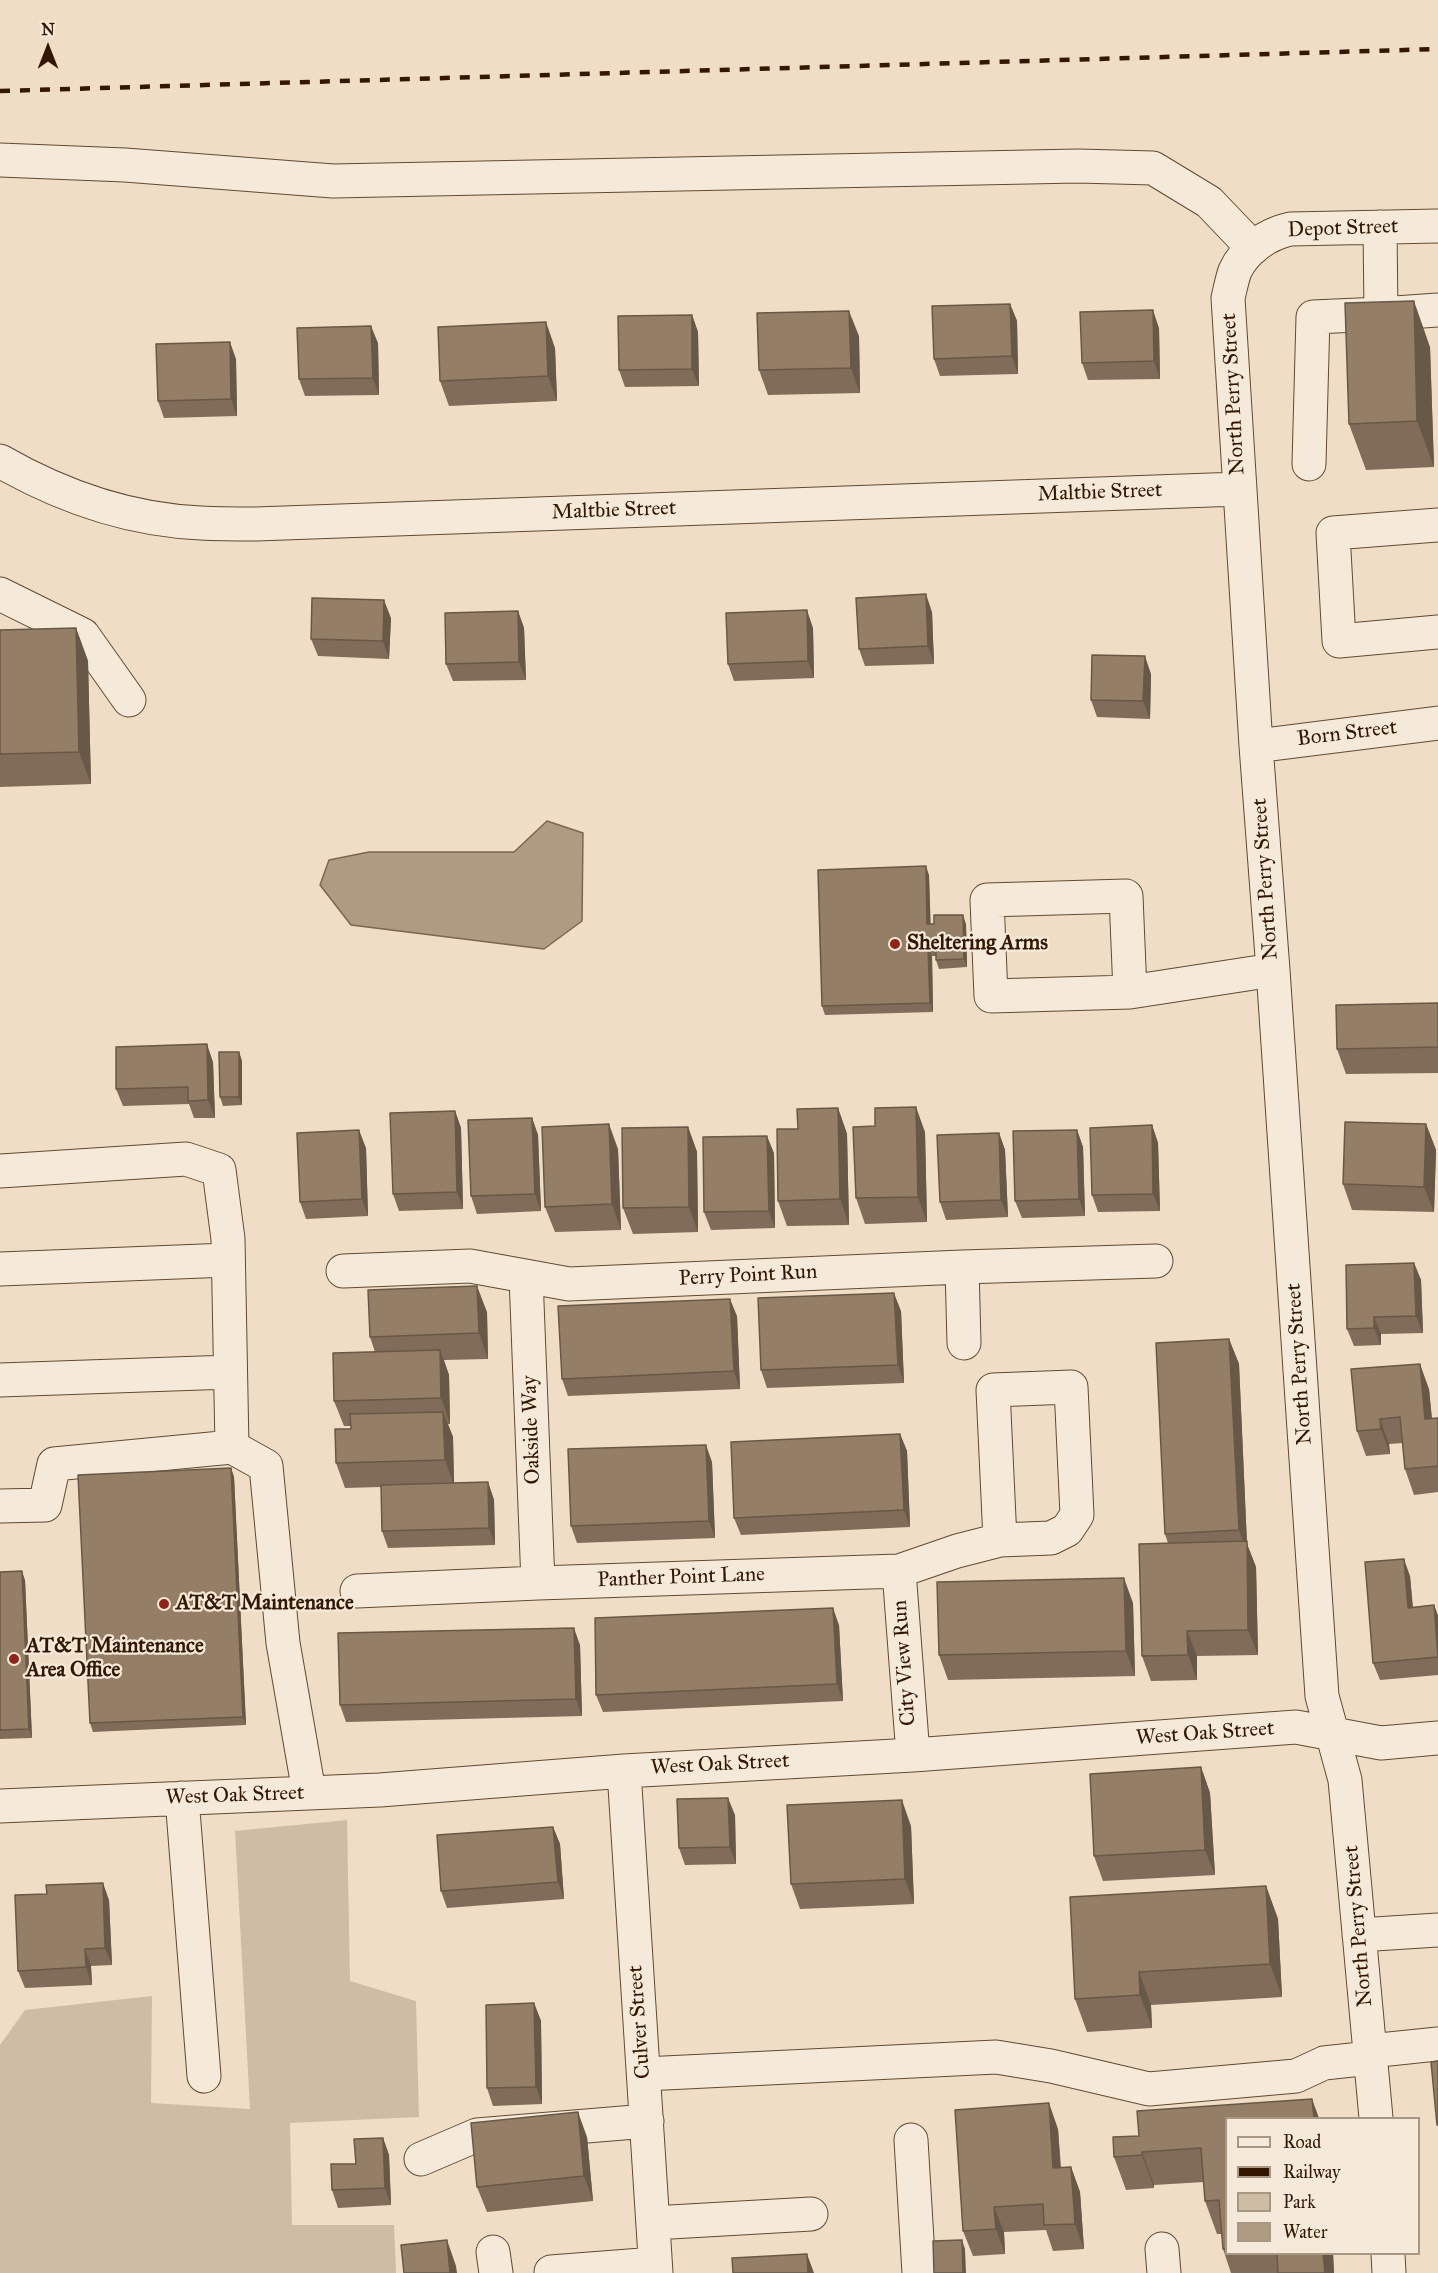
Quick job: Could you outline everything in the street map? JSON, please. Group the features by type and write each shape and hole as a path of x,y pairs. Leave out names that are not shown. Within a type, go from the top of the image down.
{"street":[{"path":"0,160 126,165 333,181 1067,166 1153,168 1209,202 1253,248"},
{"name":"Depot Street","path":"1253,248 1276,232 1290,229 1438,226"},
{"path":"1380,227 1382,314"},
{"name":"North Perry Street","path":"1253,248 1236,270 1228,298 1239,489 1322,1696 1346,1780 1376,2117"},
{"path":"1309,464 1313,317 1438,310"},
{"name":"Maltbie Street","path":"0,461 34,480 113,509 154,518 200,523 256,524 1239,489"},
{"path":"1438,525 1333,533 1339,642 1438,632"},
{"path":"0,594 83,635 129,700"},
{"name":"Born Street","path":"1256,746 1438,723"},
{"path":"1130,992 1126,896 987,900 991,996 1130,992 1273,970"},
{"path":"0,1171 186,1159 219,1170 228,1239 232,1447"},
{"path":"0,1269 228,1260"},
{"name":"Perry Point Run","path":"343,1271 470,1266 569,1284 1156,1261"},
{"path":"962,1267 964,1343"},
{"name":"Oakside Way","path":"526,1277 538,1583"},
{"path":"0,1380 230,1372"},
{"name":"Panther Point Lane","path":"357,1591 899,1571 957,1551 1000,1540 1051,1538 1067,1530 1077,1515 1071,1387 993,1390 1000,1540"},
{"path":"0,1506 45,1505 54,1464 232,1447 266,1466 284,1643 309,1792"},
{"name":"City View Run","path":"899,1571 913,1755"},
{"name":"West Oak Street","path":"0,1806 380,1790 624,1771 913,1755 1296,1727 1381,1743 1438,1738"},
{"name":"Culver Street","path":"624,1771 656,2269"},
{"path":"182,1798 204,2076"},
{"path":"1359,1935 1438,1930"},
{"path":"644,2074 996,2057 1051,2066 1149,2089 1296,2076 1324,2063 1438,2044"},
{"path":"421,2159 477,2135 647,2121"},
{"path":"911,2140 919,2273"},
{"path":"653,2223 812,2214"},
{"path":"1388,2255 1389,2273"},
{"path":"551,2272 656,2269"}],"green space":[{"path":"347,1820 350,1981 416,2001 419,2117 290,2123 292,2225 394,2225 396,2273 0,2273 0,2045 25,2010 152,1996 151,2103 250,2109 235,1831"}],"water":[{"path":"547,821 583,833 582,921 544,949 351,925 320,885 329,860 369,852 514,852"}],"building":[{"path":"1414,301 1417,421 1349,424 1345,303"},
{"path":"1010,304 1012,356 934,359 932,306"},
{"path":"1153,310 1154,361 1082,363 1080,312"},
{"path":"849,311 851,368 759,370 757,313"},
{"path":"692,315 692,369 619,370 618,316"},
{"path":"546,322 548,376 440,381 438,327"},
{"path":"371,326 373,378 299,379 297,328"},
{"path":"230,342 231,399 158,401 156,344"},
{"path":"926,594 928,646 859,649 856,598"},
{"path":"312,598 384,600 383,641 311,639"},
{"path":"807,610 808,661 728,664 726,613"},
{"path":"518,611 519,662 446,664 445,613"},
{"path":"76,628 79,752 0,754 0,630"},
{"path":"1092,655 1145,656 1143,701 1091,700"},
{"name":"Sheltering Arms","path":"926,866 927,924 934,924 934,915 963,915 964,959 936,960 936,947 928,948 930,1003 822,1006 818,870"},
{"path":"1438,1003 1438,1047 1337,1049 1336,1005"},
{"path":"207,1044 208,1100 188,1101 188,1087 116,1089 116,1047"},
{"path":"219,1052 239,1052 239,1097 220,1097"},
{"path":"916,1107 918,1197 856,1198 853,1127 875,1126 875,1108"},
{"path":"838,1108 840,1199 778,1201 777,1129 798,1129 797,1109"},
{"path":"455,1111 457,1192 393,1194 390,1113"},
{"path":"532,1118 535,1194 471,1196 468,1120"},
{"path":"1345,1122 1426,1124 1424,1187 1343,1184"},
{"path":"609,1124 612,1204 545,1207 542,1127"},
{"path":"1152,1125 1153,1194 1092,1195 1090,1128"},
{"path":"688,1127 689,1207 623,1208 622,1128"},
{"path":"359,1130 362,1199 300,1202 297,1133"},
{"path":"1077,1130 1079,1199 1015,1201 1013,1131"},
{"path":"999,1133 1001,1200 940,1202 937,1135"},
{"path":"767,1136 769,1211 704,1212 703,1137"},
{"path":"1414,1263 1416,1316 1374,1317 1374,1328 1347,1329 1346,1265"},
{"path":"477,1286 479,1333 370,1337 368,1290"},
{"path":"894,1293 898,1365 761,1370 758,1298"},
{"path":"730,1299 734,1371 562,1379 558,1306"},
{"path":"1229,1339 1239,1530 1165,1534 1156,1343"},
{"path":"440,1350 441,1398 334,1401 333,1353"},
{"path":"1420,1364 1425,1419 1438,1418 1438,1466 1405,1469 1400,1417 1380,1419 1381,1429 1357,1431 1351,1369"},
{"path":"443,1412 445,1460 336,1463 335,1429 351,1429 350,1414"},
{"path":"900,1434 904,1510 734,1518 731,1442"},
{"path":"706,1445 709,1521 571,1526 568,1449"},
{"name":"AT&T Maintenance","path":"231,1468 243,1717 90,1723 78,1475"},
{"path":"488,1482 489,1528 382,1531 381,1485"},
{"path":"1247,1541 1248,1630 1187,1631 1188,1655 1142,1656 1139,1544"},
{"path":"1404,1559 1408,1608 1434,1605 1438,1657 1373,1663 1365,1562"},
{"name":"AT&T Maintenance Area Office","path":"22,1571 29,1729 0,1730 0,1572"},
{"path":"1124,1578 1126,1651 939,1655 937,1582"},
{"path":"833,1608 837,1684 596,1695 595,1618"},
{"path":"574,1628 576,1699 340,1705 338,1633"},
{"path":"1201,1767 1205,1850 1094,1856 1090,1774"},
{"path":"728,1798 730,1847 679,1848 677,1799"},
{"path":"902,1800 905,1879 791,1884 787,1805"},
{"path":"553,1827 558,1882 441,1891 437,1835"},
{"path":"103,1883 105,1948 85,1949 86,1967 18,1971 15,1895 47,1894 46,1885"},
{"path":"1266,1886 1270,1964 1139,1972 1140,1995 1075,1999 1070,1897"},
{"path":"534,2003 536,2087 487,2088 486,2005"},
{"path":"1438,2061 1438,2125 1437,2125 1431,2062"},
{"path":"1312,2099 1314,2117 1225,2117 1225,2249 1223,2249 1219,2200 1205,2201 1201,2148 1142,2152 1142,2155 1114,2157 1113,2137 1139,2136 1137,2111"},
{"path":"1049,2103 1053,2168 1071,2167 1075,2224 1044,2225 1043,2204 994,2207 996,2229 963,2231 955,2110"},
{"path":"578,2112 584,2176 477,2187 471,2123"},
{"path":"383,2138 385,2188 332,2190 331,2164 356,2164 354,2139"},
{"path":"447,2240 450,2273 404,2273 401,2245"},
{"path":"962,2240 963,2273 934,2273 933,2241"},
{"path":"807,2254 808,2273 733,2273 732,2258"},
{"path":"1277,2255 1323,2255 1325,2273 1278,2273"}],"railway":[{"path":"0,91 1438,49"}],"place":[{"name":"Sheltering Arms","path":"895,944"},
{"name":"AT&T Maintenance","path":"164,1604"},
{"name":"AT&T Maintenance Area Office","path":"14,1659"}]}
